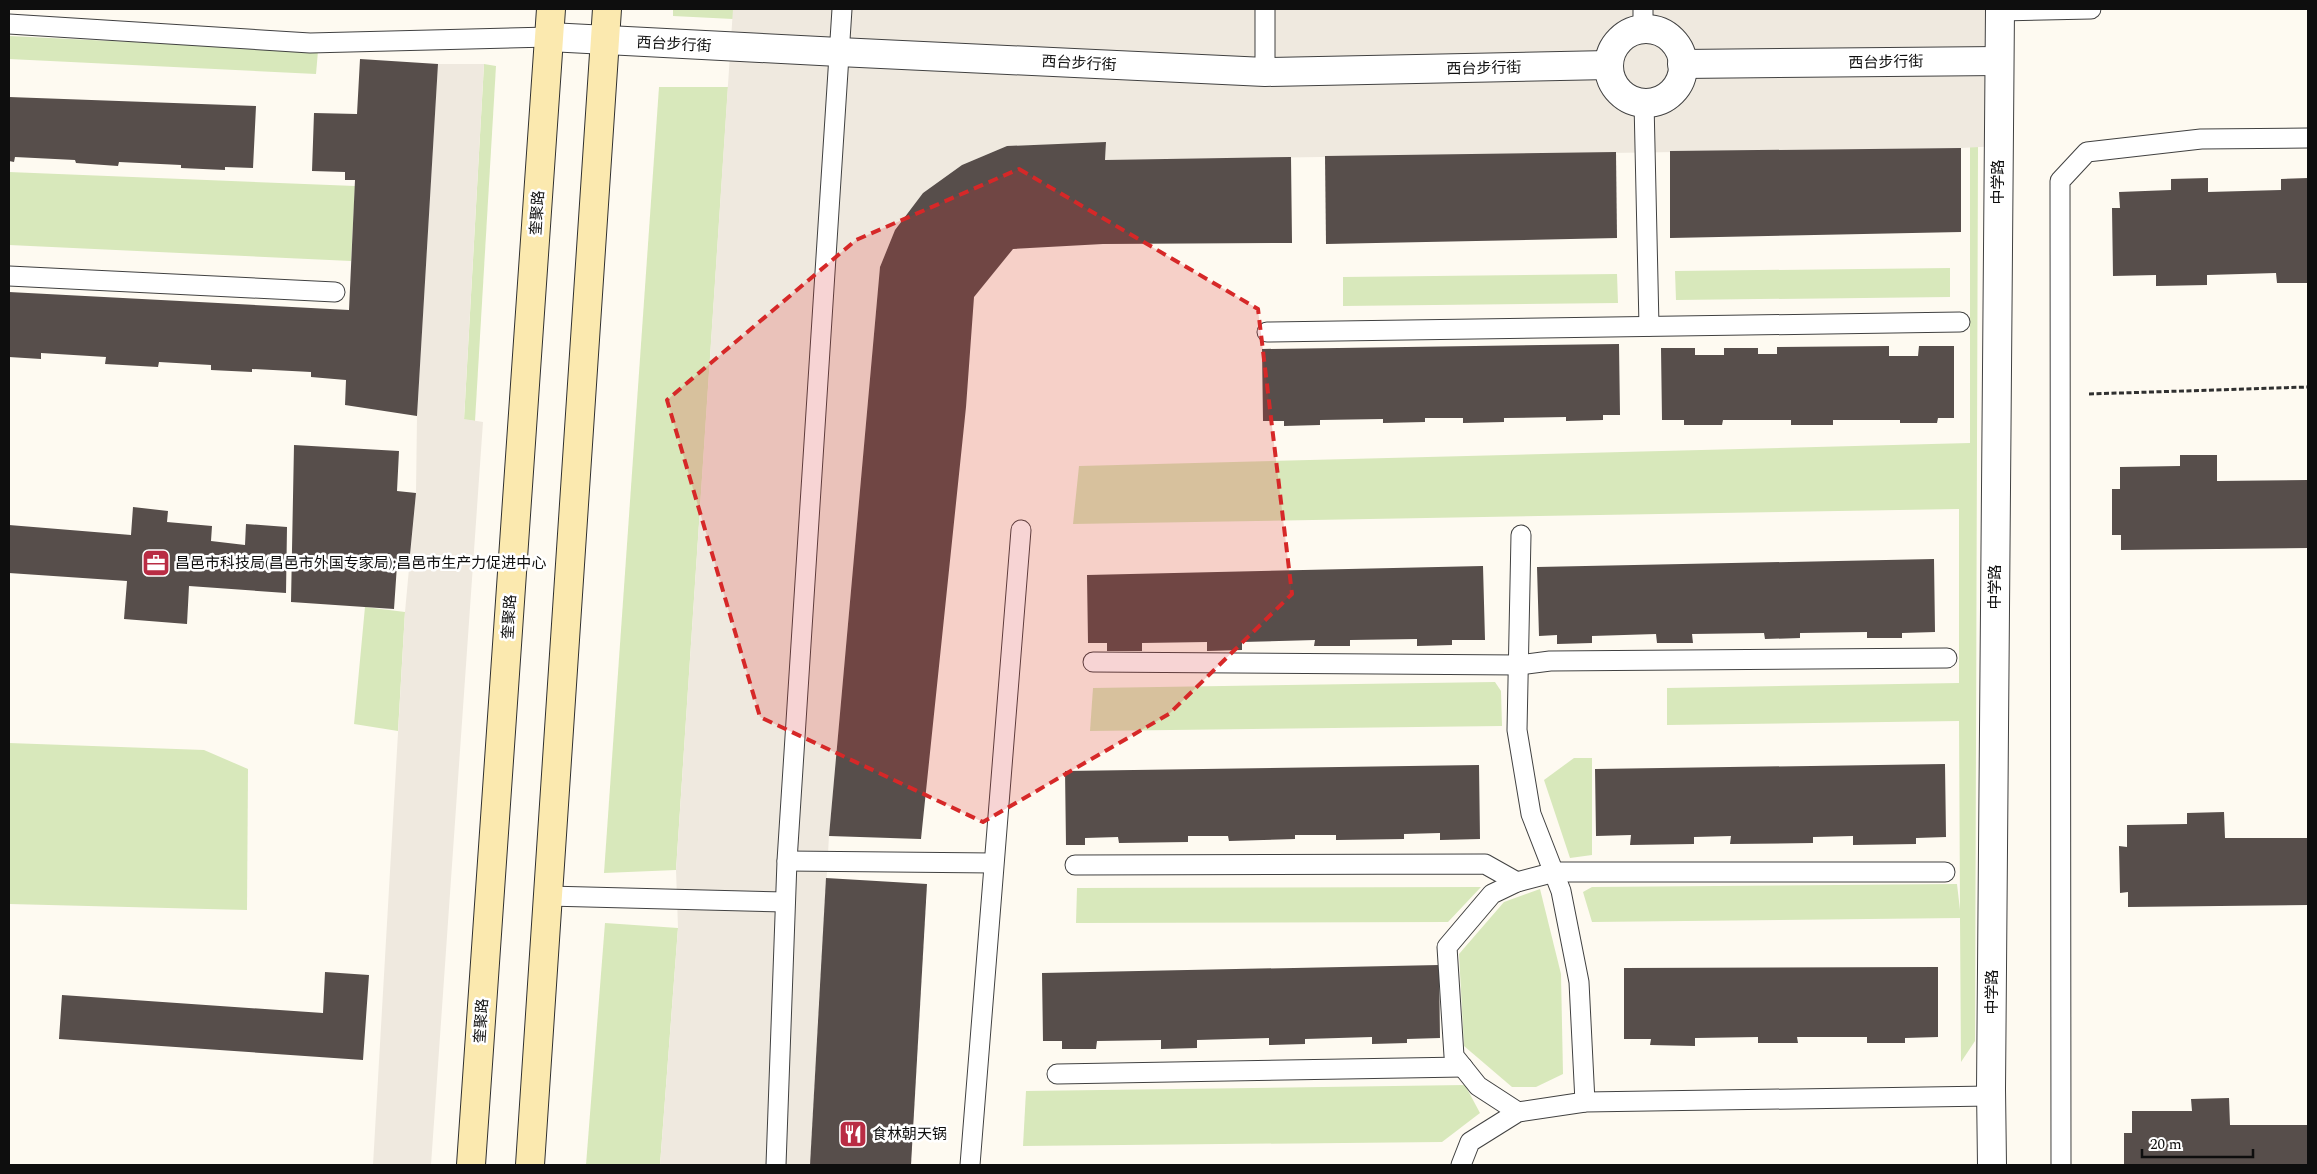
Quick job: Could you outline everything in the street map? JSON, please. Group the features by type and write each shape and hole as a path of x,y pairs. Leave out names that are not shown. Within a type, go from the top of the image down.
{"main road":[{"name":"奎聚路","path":"471,1165 551,9"},
{"path":"530,1165 607,9"}],"street":[{"name":"中学路","path":"1992,1165 2000,10"},
{"path":"1643,19 1655,30 1667,35 1676,44 1682,56 1682,64 1679,81 1672,92 1662,99 1644,102 1627,98 1618,90 1612,81 1609,65 1614,46 1643,19"},
{"name":"西台步行街","path":"550,36 1265,72 1609,65"},
{"name":"西台步行街","path":"1682,64 1999,61"}],"lane":[{"path":"776,1165 787,861 842,9"},
{"path":"1265,9 1265,72"},
{"path":"2000,10 2091,9"},
{"path":"9,24 310,43 550,36"},
{"path":"1644,102 1649,326"},
{"path":"2061,1165 2060,181 2087,152 2201,139 2308,138"},
{"path":"9,276 335,292"},
{"path":"1267,332 1960,322"},
{"path":"970,1165 1021,530"},
{"path":"1521,535 1517,730 1531,814 1561,891 1580,982 1585,1102"},
{"path":"1094,662 1519,665 1550,661 1948,658"},
{"path":"787,861 993,863"},
{"path":"1075,865 1485,864 1517,882"},
{"path":"1518,1112 1478,1086 1454,1056 1447,947 1492,894 1517,882 1555,872 1946,872"},
{"path":"548,896 785,902"},
{"path":"1056,1074 1463,1067"},
{"path":"1461,1165 1470,1142 1518,1112 1585,1102 1991,1096"}],"path":[{"path":"2061,394 2308,387"}],"highlighted area":[{"path":"1019,169 1258,309 1292,594 1169,714 983,822 760,717 667,400 856,240"}],"green space":[{"path":"673,9 733,9 733,19 673,16"},
{"path":"9,36 318,51 316,74 9,59"},
{"path":"484,64 496,66 475,421 464,420"},
{"path":"659,87 728,87 676,870 604,873"},
{"path":"1970,146 1978,146 1975,1041 1961,1062 1960,918 1592,922 1583,892 1592,887 1957,884 1960,910 1959,721 1667,725 1667,688 1959,683 1959,509 1073,524 1079,466 1970,443"},
{"path":"9,172 355,186 351,261 9,245"},
{"path":"1950,268 1950,297 1676,300 1675,271"},
{"path":"1617,274 1618,303 1343,306 1343,277"},
{"path":"365,607 405,612 398,731 354,724"},
{"path":"1495,682 1501,691 1502,726 1090,731 1093,688"},
{"path":"9,743 204,750 248,769 247,910 9,904"},
{"path":"1574,758 1592,758 1592,855 1570,858 1544,780"},
{"path":"1481,887 1448,922 1076,923 1077,888"},
{"path":"1540,889 1561,974 1563,1074 1536,1087 1512,1087 1464,1046 1459,954 1504,902"},
{"path":"605,923 678,928 660,1165 586,1165"},
{"path":"1465,1085 1480,1113 1442,1142 1023,1146 1026,1091"}],"shaded area":[{"path":"733,9 2000,9 1999,146 1105,160 1106,143 1007,146 962,165 923,193 895,230 880,267 829,836 810,1165 660,1165 678,928 676,870"},
{"path":"438,64 484,64 464,419 483,422 431,1165 373,1165 405,612 416,493 417,416"}],"building":[{"path":"360,59 438,64 417,416 345,405 346,380 311,377 311,372 252,369 252,372 211,370 211,365 159,362 158,367 105,364 106,357 41,353 41,359 9,357 9,292 349,310 355,180 345,180 345,172 312,171 314,113 357,114"},
{"path":"9,97 256,106 253,168 225,167 225,170 181,168 181,165 119,162 118,166 76,163 75,160 15,157 14,162 9,161"},
{"path":"1106,142 1105,160 1291,157 1292,243 1103,244 1013,249 974,297 966,407 921,839 829,836 880,267 895,230 923,193 962,165 1007,146"},
{"path":"1961,148 1961,232 1670,238 1670,151"},
{"path":"1616,152 1617,238 1326,244 1325,156"},
{"path":"2208,178 2208,192 2281,190 2281,179 2308,178 2308,283 2277,283 2276,273 2207,275 2207,285 2156,286 2156,275 2113,276 2112,208 2120,208 2119,192 2171,190 2171,179"},
{"path":"1619,344 1620,415 1603,415 1603,420 1566,421 1566,417 1504,418 1504,422 1463,423 1463,418 1425,418 1425,422 1383,423 1383,419 1320,420 1320,425 1284,426 1284,421 1263,421 1262,349"},
{"path":"1889,346 1889,356 1918,356 1919,346 1954,346 1954,418 1938,418 1937,423 1900,423 1900,420 1833,420 1833,425 1791,425 1791,420 1723,420 1722,425 1684,425 1684,420 1662,420 1661,348 1695,348 1695,355 1724,355 1724,348 1758,348 1758,354 1777,354 1777,347"},
{"path":"294,445 399,451 397,491 416,493 409,565 397,565 394,609 291,602"},
{"path":"2180,455 2217,455 2217,481 2308,480 2308,548 2121,550 2121,535 2112,535 2112,489 2120,489 2120,467 2180,466"},
{"path":"133,507 168,511 167,522 212,526 211,541 245,545 246,524 287,527 286,593 189,586 187,624 124,619 127,581 9,573 9,525 131,535"},
{"path":"1934,559 1935,632 1902,633 1902,638 1867,638 1867,632 1800,633 1800,638 1765,639 1764,633 1692,634 1693,643 1657,643 1656,634 1592,636 1592,643 1557,644 1557,635 1539,636 1537,567"},
{"path":"1483,566 1485,640 1452,640 1452,645 1417,646 1417,639 1350,640 1350,646 1314,646 1315,640 1242,642 1242,650 1207,651 1207,642 1142,643 1142,651 1107,651 1107,643 1088,643 1087,575"},
{"path":"1945,764 1946,837 1916,838 1916,844 1853,845 1853,836 1813,837 1813,843 1730,844 1731,836 1694,837 1694,844 1630,845 1631,835 1596,836 1595,769"},
{"path":"1479,765 1480,839 1440,840 1440,833 1404,834 1404,839 1336,840 1336,835 1295,835 1295,839 1229,841 1228,836 1188,836 1188,842 1119,843 1118,837 1085,838 1085,845 1066,845 1065,771"},
{"path":"2224,812 2225,838 2308,838 2308,905 2128,907 2128,892 2120,893 2119,846 2127,847 2127,825 2187,824 2187,813"},
{"path":"826,878 927,884 911,1165 810,1165"},
{"path":"1439,965 1440,1038 1407,1039 1407,1043 1372,1044 1372,1037 1305,1039 1305,1044 1269,1045 1269,1038 1197,1040 1197,1048 1161,1049 1161,1040 1097,1041 1096,1049 1062,1049 1062,1041 1043,1041 1042,973"},
{"path":"1938,967 1938,1037 1905,1038 1905,1043 1867,1043 1867,1037 1797,1037 1798,1043 1758,1043 1758,1037 1695,1038 1695,1046 1650,1045 1651,1039 1624,1039 1624,968"},
{"path":"325,972 369,975 363,1060 59,1039 62,995 323,1013"},
{"path":"2229,1098 2230,1125 2308,1125 2308,1165 2124,1165 2124,1133 2132,1133 2132,1111 2192,1111 2191,1099"}],"place":[{"name":"昌邑市科技局(昌邑市外国专家局);昌邑市生产力促进中心","path":"156,563"},
{"name":"食林朝天锅","path":"853,1134"}]}
